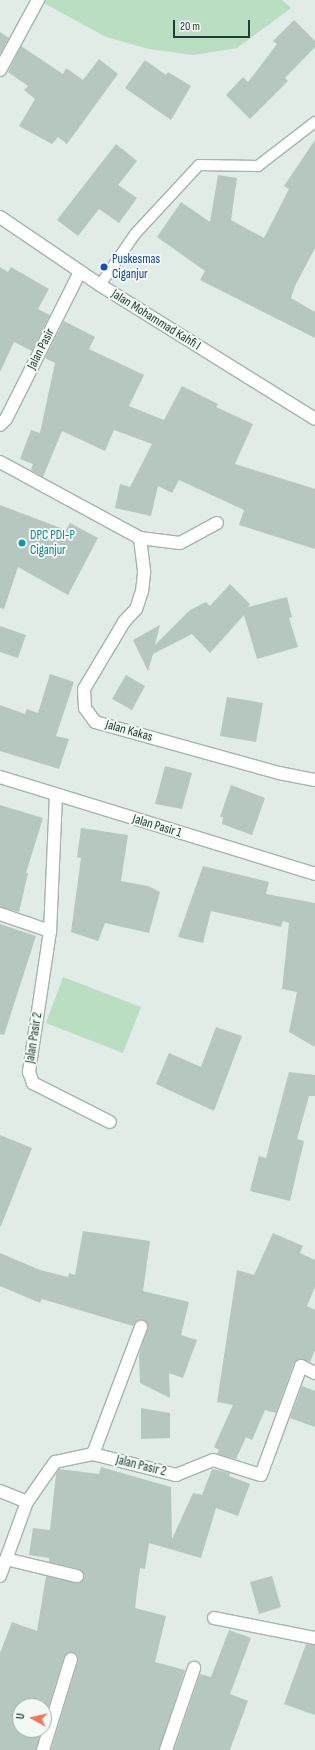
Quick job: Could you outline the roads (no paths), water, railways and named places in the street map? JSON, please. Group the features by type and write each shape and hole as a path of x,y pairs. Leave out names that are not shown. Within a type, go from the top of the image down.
{"street":[{"path":"0,70 38,0"},
{"name":"Jalan Mohammad Kahfi I","path":"0,217 100,285 315,419"},
{"name":"Jalan Pasir","path":"0,425 6,419 80,272"},
{"path":"0,462 140,538 180,544 217,523"},
{"name":"Jalan Kakas","path":"140,538 144,573 142,591 136,609 124,622 84,690 85,708 88,713 95,722 279,773 315,780"},
{"name":"Jalan Pasir 1","path":"0,777 315,874"},
{"name":"Jalan Pasir 2","path":"56,795 50,931 28,1072 33,1083 110,1122"},
{"path":"0,914 50,931"},
{"path":"93,1454 141,1327"},
{"name":"Jalan Pasir 2","path":"0,1576 27,1502 55,1462 93,1454 176,1475 213,1460 261,1475 301,1366 315,1372"},
{"path":"0,1492 27,1502"},
{"path":"6,1559 77,1576"},
{"path":"214,1618 315,1638"},
{"path":"43,1750 71,1659"},
{"path":"166,1750 194,1668"}],"lane":[{"path":"100,285 136,234 199,165 258,166 315,122"}],"place":[{"name":"Puskesmas Ciganjur","path":"104,267"},
{"name":"DPC PDI-P Ciganjur","path":"22,543"}]}
